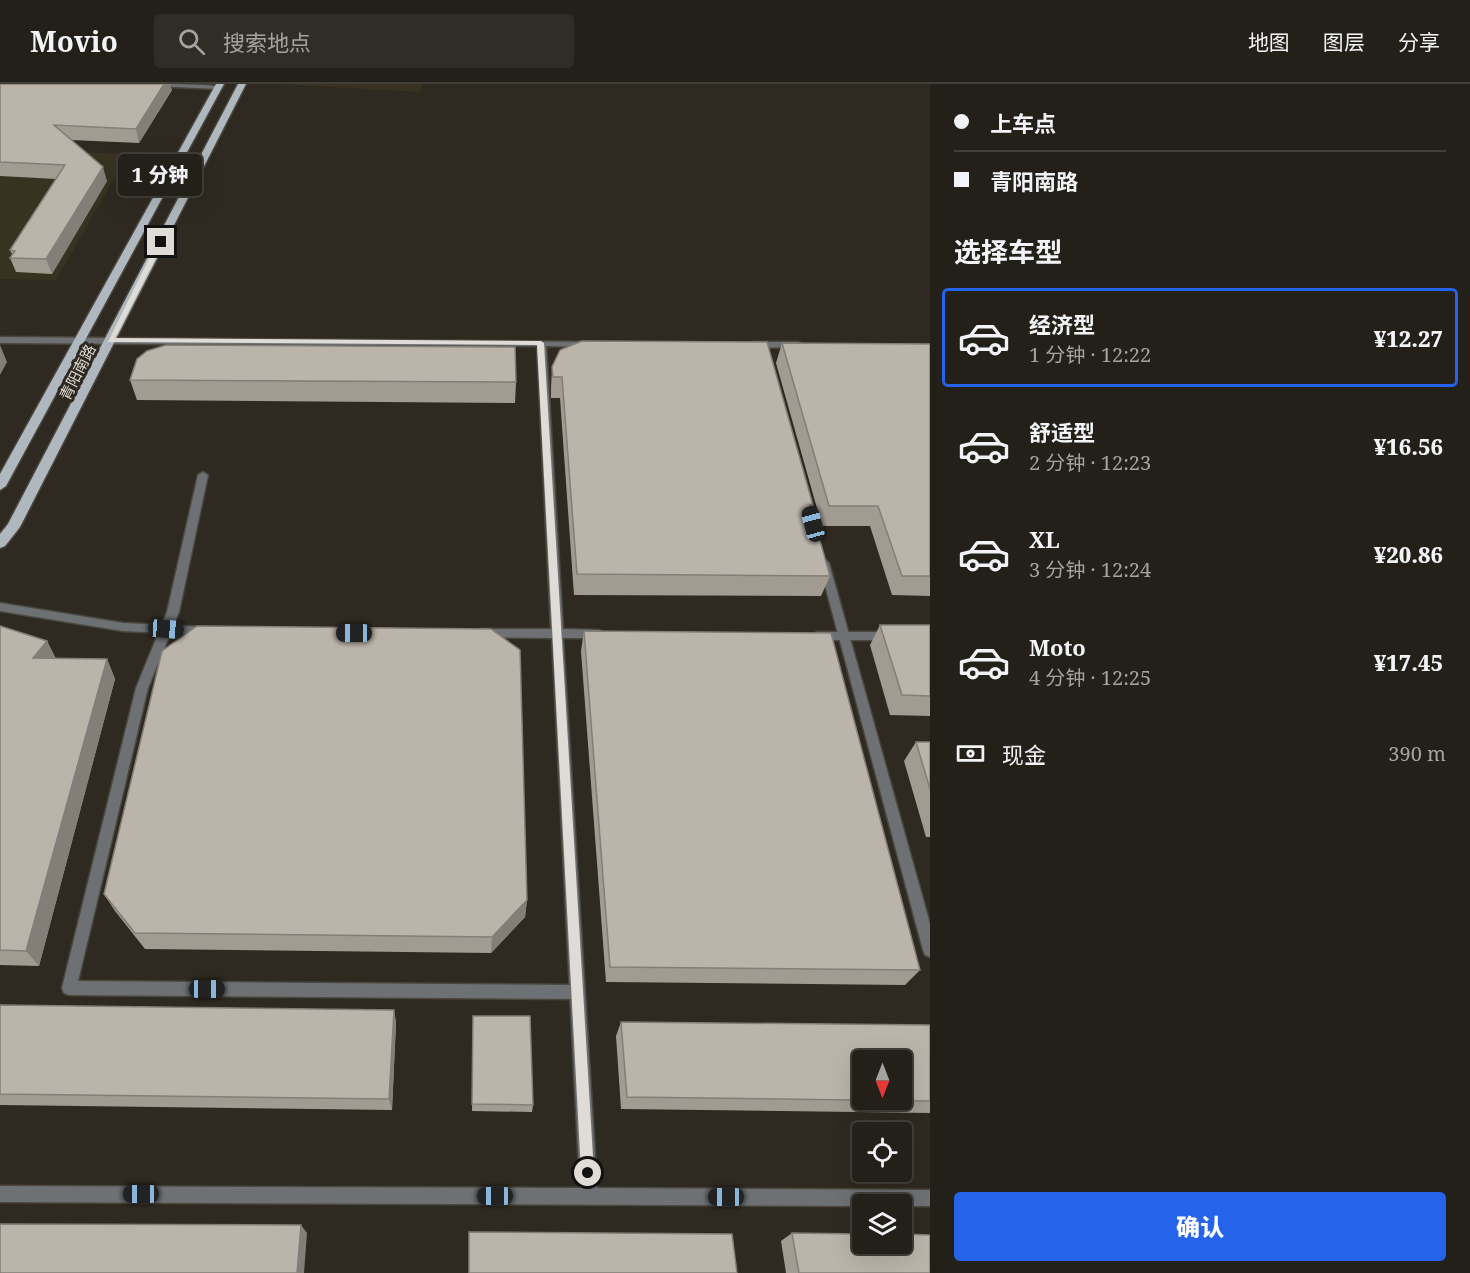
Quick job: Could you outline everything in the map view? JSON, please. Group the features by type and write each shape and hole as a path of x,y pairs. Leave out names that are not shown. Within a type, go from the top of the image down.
{"main road":[{"name":"青阳南路","path":"0,543 13,527 242,84"},
{"name":"青阳南路","path":"0,486 219,86"}],"street":[{"path":"155,84 219,86"},
{"path":"0,340 599,344"},
{"path":"541,343 589,1196"},
{"path":"741,345 766,350 812,345"},
{"path":"203,475 173,612 142,688 69,988 577,992"},
{"path":"819,546 930,950"},
{"path":"0,607 123,627 220,632"},
{"path":"464,633 617,634"},
{"path":"808,636 898,636"},
{"path":"0,1194 930,1198"}],"shaded area":[{"path":"280,84 423,84 419,92"},
{"path":"0,149 128,154 56,280 0,279"}],"building":[{"path":"0,84 164,84 136,129 54,125 103,167 46,259 10,258 15,251 10,250 65,165 0,162"},
{"path":"582,341 767,342 813,505 810,505 830,576 577,574 562,377 553,377 552,367 560,350"},
{"path":"782,343 930,344 930,576 902,576 878,506 829,506"},
{"path":"166,345 515,347 516,382 130,380 137,359 147,351"},
{"path":"880,625 930,625 930,696 902,695"},
{"path":"0,626 47,641 33,658 107,659 26,951 0,950"},
{"path":"197,626 491,629 520,650 527,900 492,937 135,933 104,894 162,651"},
{"path":"584,631 831,633 920,970 610,967"},
{"path":"916,742 930,742 930,789"},
{"path":"0,1005 394,1010 389,1099 0,1094"},
{"path":"473,1016 530,1016 533,1105 472,1104"},
{"path":"621,1022 930,1025 930,1101 912,1101 912,1050 852,1050 852,1100 627,1097"},
{"path":"0,1224 301,1225 297,1273 0,1273"},
{"path":"469,1232 732,1234 737,1273 469,1273"},
{"path":"792,1233 852,1234 852,1254 912,1254 912,1234 930,1235 930,1273 799,1273"}],"route":[{"path":"161,242 110,341 541,343 588,1173"}]}
